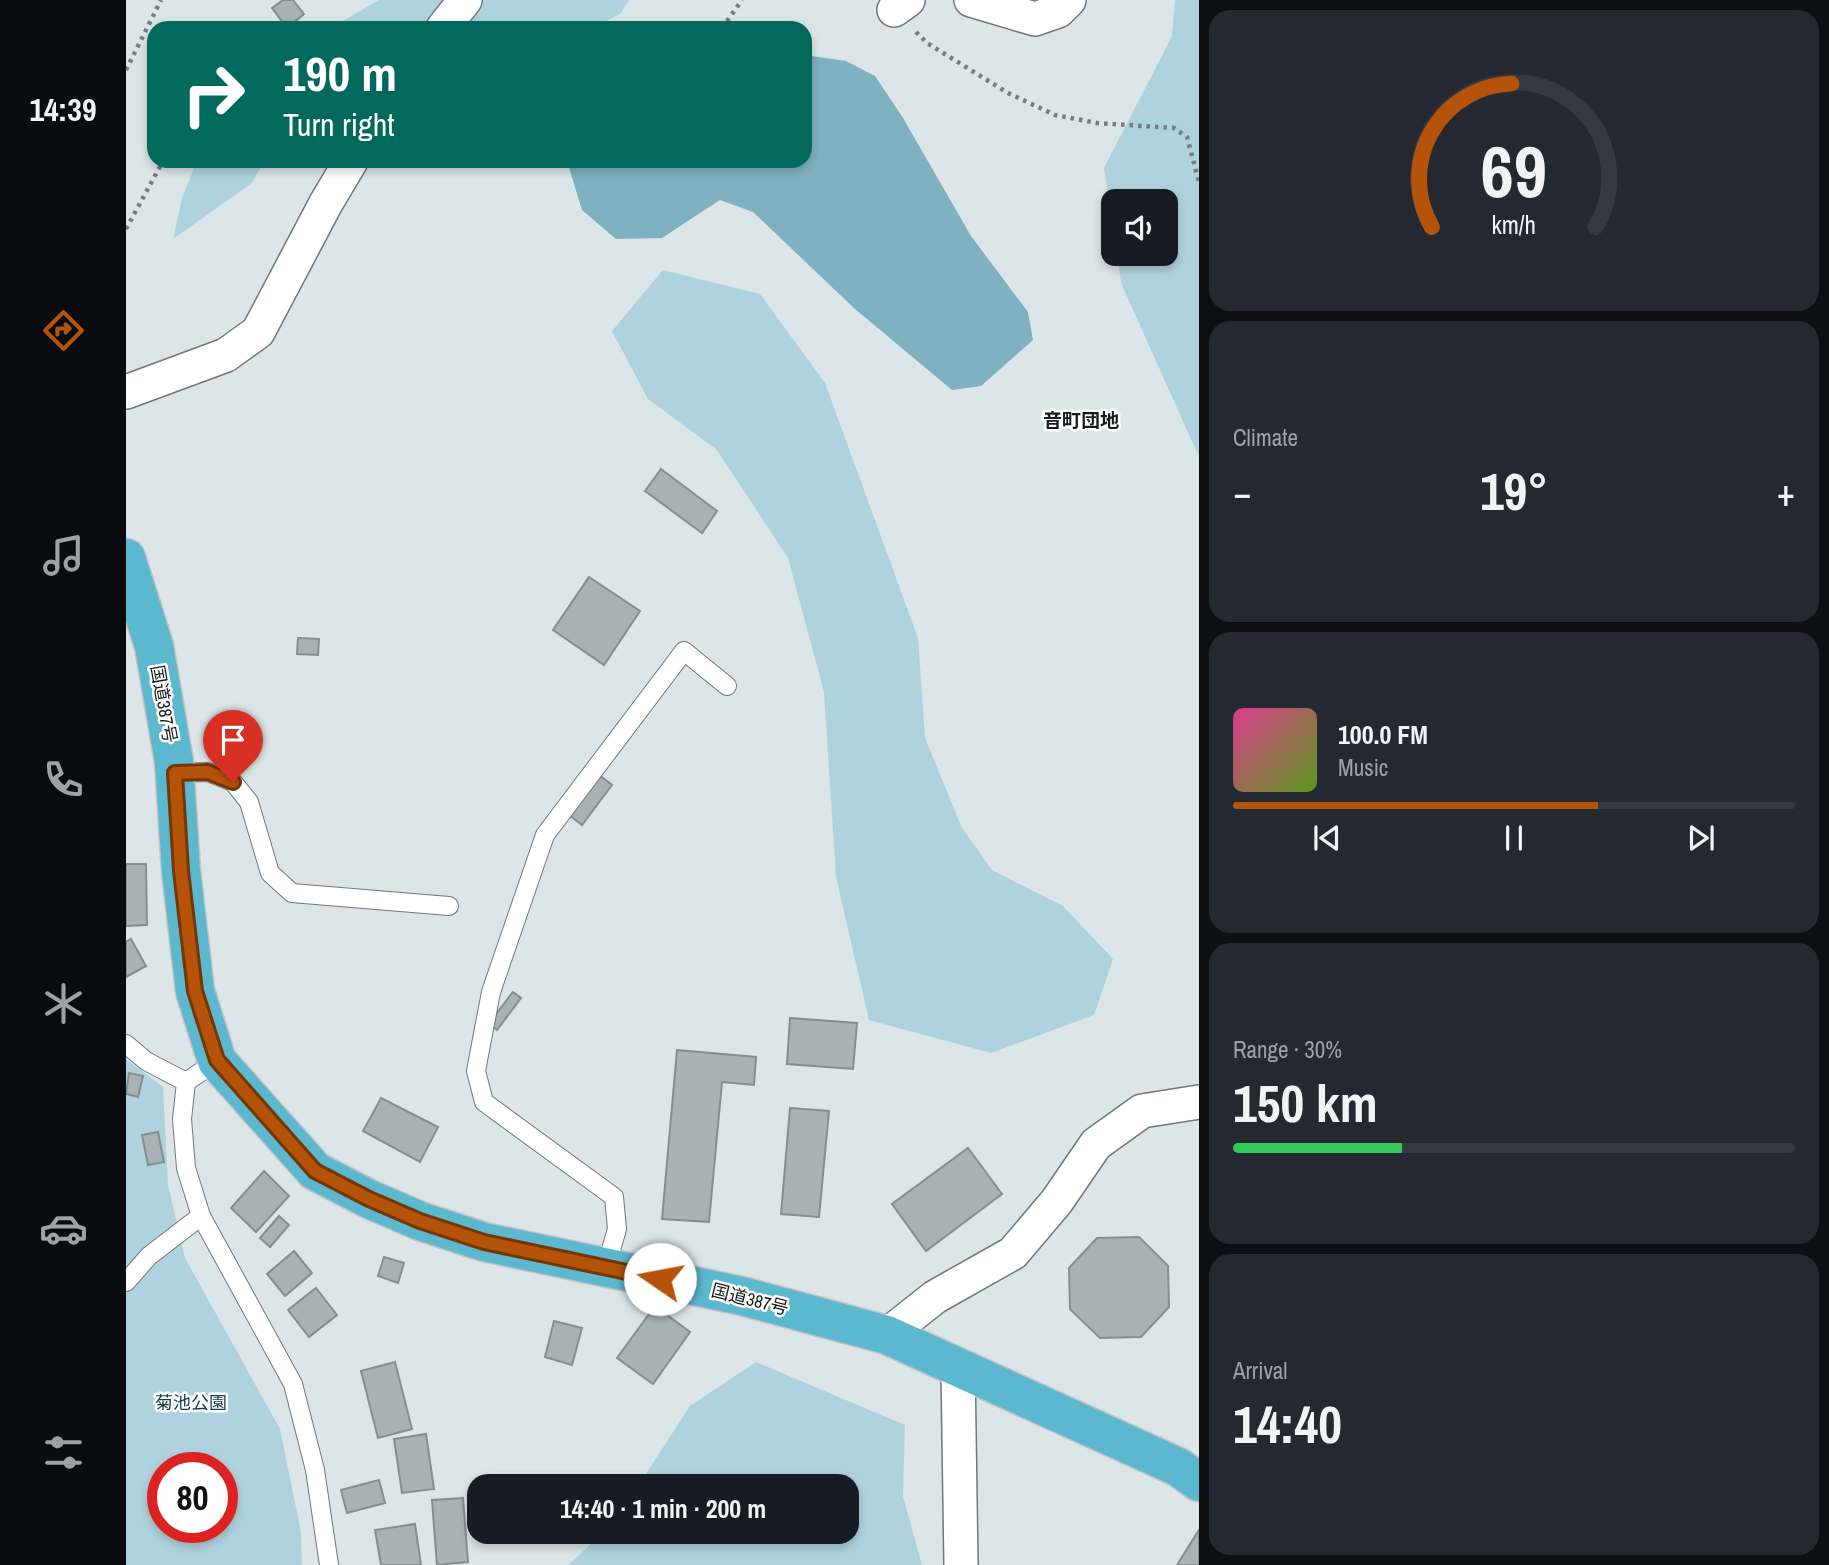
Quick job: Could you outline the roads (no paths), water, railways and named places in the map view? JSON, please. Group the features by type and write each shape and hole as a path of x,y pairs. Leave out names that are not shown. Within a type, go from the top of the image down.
{"highway":[{"name":"国道387号","path":"126,558 154,646 175,773 181,871 195,991 217,1060 315,1171 420,1221 484,1242 742,1296 887,1335 1192,1469"}],"street":[{"path":"448,21 465,0"},
{"path":"971,0 1035,19 1058,11 1069,0"},
{"path":"126,392 226,355 258,332 347,168"},
{"path":"887,1335 935,1297 1013,1253 1057,1201 1096,1144 1142,1111 1199,1102"},
{"path":"958,1367 961,1565"}],"lane":[{"path":"606,1267 617,1229 614,1197 484,1102 476,1071 491,992 545,835 684,651 727,686"},
{"path":"175,773 208,772 233,782 249,802 270,873 292,893 449,906"},
{"path":"126,1044 146,1061 186,1082"},
{"path":"217,1060 186,1082 182,1119 186,1168 201,1216 293,1384 315,1470 330,1565"},
{"path":"126,1282 149,1256 201,1216"}],"district":[{"name":"音町団地","path":"1081,420"}],"park label":[{"name":"菊池公園","path":"191,1402"}]}
